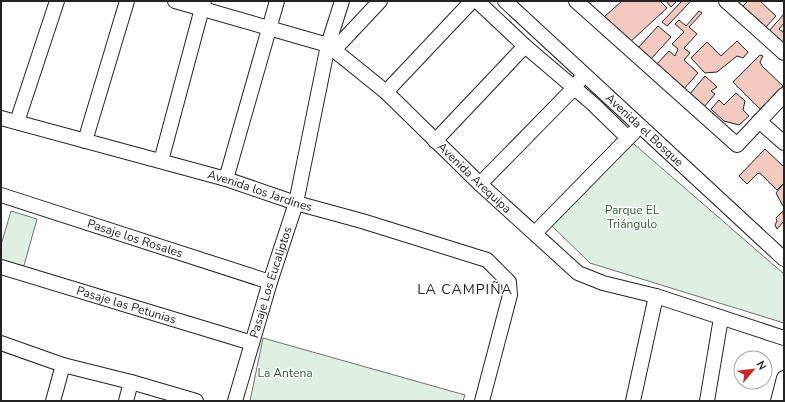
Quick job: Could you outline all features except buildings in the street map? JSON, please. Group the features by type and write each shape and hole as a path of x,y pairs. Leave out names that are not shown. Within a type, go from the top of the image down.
{"street":[{"path":"17,122 56,1"},
{"path":"85,141 127,1"},
{"name":"Avenida Arequipa","path":"175,1 203,5 270,29 331,48 386,92 480,184 578,273 603,283 656,296 784,339"},
{"path":"226,179 277,1"},
{"path":"331,48 342,1"},
{"path":"331,48 380,1"},
{"path":"386,92 472,1"},
{"path":"477,1 525,46 592,103 628,138"},
{"name":"Avenida el Bosque","path":"505,1 784,259"},
{"path":"726,1 784,53"},
{"path":"580,2 737,145 784,95"},
{"path":"161,161 203,5"},
{"path":"435,141 525,46"},
{"name":"Pasaje Los Eucaliptos","path":"235,401 270,282 296,203 331,48"},
{"path":"480,184 574,88 584,74"},
{"path":"592,103 602,91"},
{"name":"Avenida los Jardines","path":"1,118 226,179 296,203 362,221 487,260 509,282 510,295 482,401"},
{"path":"759,121 784,143"},
{"path":"535,233 640,126"},
{"name":"Pasaje los Rosales","path":"1,195 45,211 270,282"},
{"name":"Pasaje las Petunias","path":"1,267 252,343"},
{"path":"633,401 656,296"},
{"path":"707,401 721,318"},
{"path":"1,343 63,365 131,382 196,401"},
{"path":"53,401 63,365"},
{"path":"778,401 784,378"},
{"path":"126,401 131,382"}],"green space":[{"name":"Parque EL Triángulo","path":"627,138 784,274 784,323 590,263 550,224"},
{"path":"11,211 37,219 23,269 1,262 1,245"},
{"name":"La Antena","path":"263,338 465,395 463,401 250,401"}],"district":[{"name":"LA CAMPIÑA","path":"465,289"}]}
